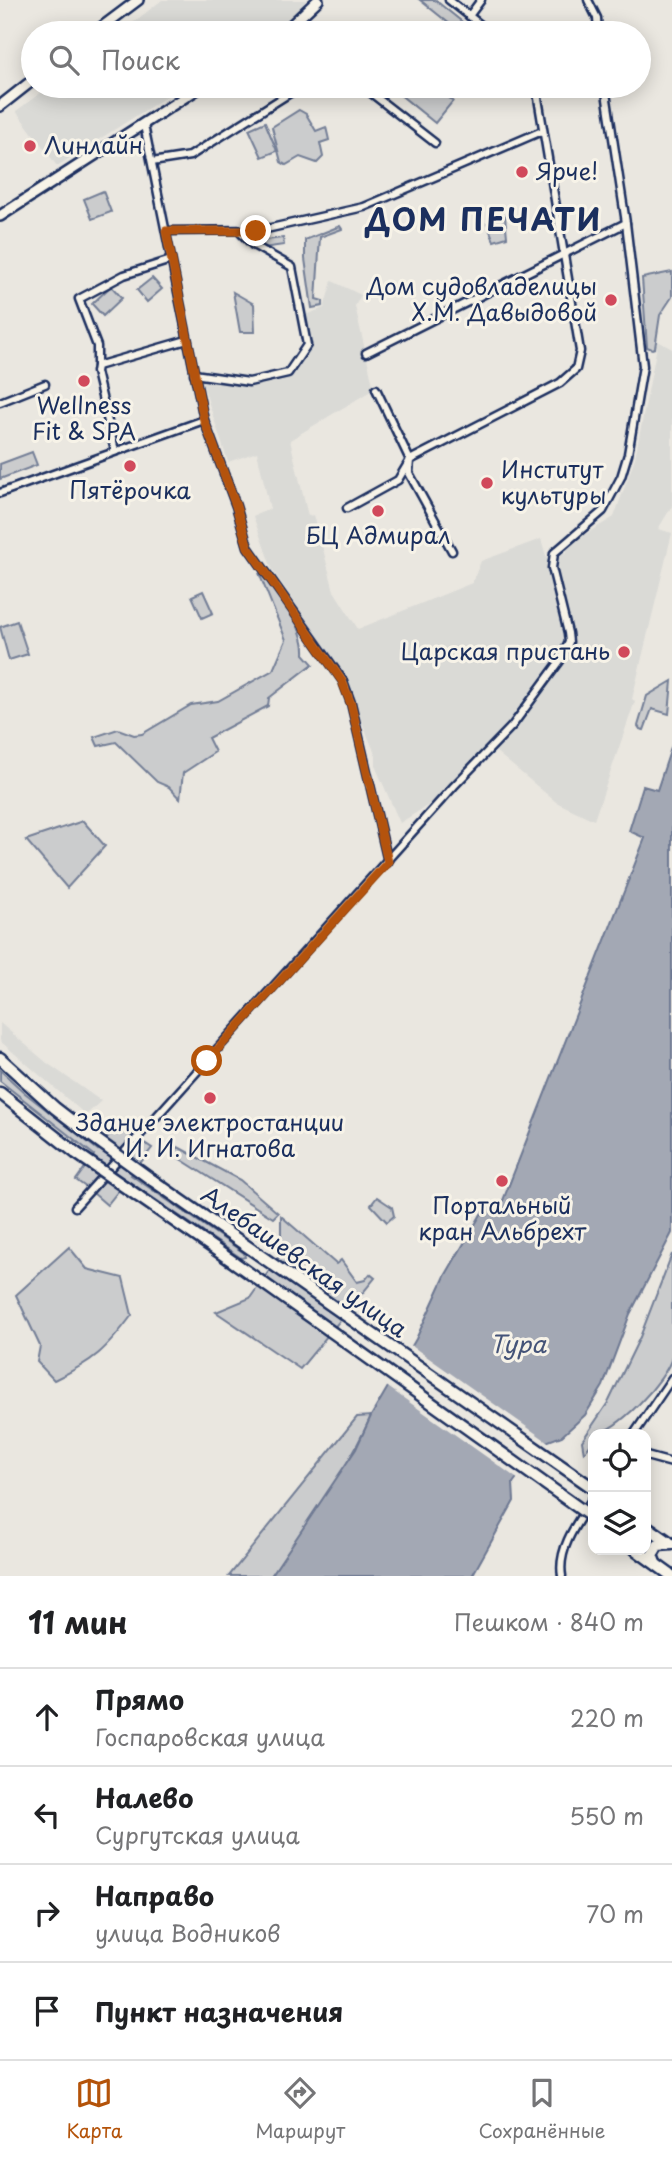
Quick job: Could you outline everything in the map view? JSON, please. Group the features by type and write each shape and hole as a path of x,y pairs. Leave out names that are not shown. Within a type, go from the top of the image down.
{"main road":[{"path":"110,21 138,0"},
{"path":"299,21 318,0"},
{"path":"0,106 21,89"},
{"path":"0,216 184,98"},
{"name":"Алебашевская улица","path":"0,1058 55,1108 152,1180 588,1485"},
{"name":"Алебашевская улица","path":"0,1093 76,1153 588,1514"},
{"path":"651,1529 672,1544"},
{"path":"655,1563 652,1555 657,1545 672,1544"},
{"path":"643,1555 672,1576"}],"street":[{"path":"449,0 475,21"},
{"path":"469,16 481,0"},
{"path":"588,0 597,21"},
{"path":"152,162 190,156 282,98"},
{"path":"377,98 435,143"},
{"path":"347,508 398,480 410,460 572,374 580,351 538,98"},
{"path":"75,1207 454,786 495,747 567,649 568,633 552,568 554,553 603,511 621,477 628,454 643,366 626,223 607,98"},
{"path":"144,125 204,420 248,547 342,681 351,704 388,862"},
{"path":"166,231 241,233 290,225 382,202 542,131"},
{"path":"366,353 626,223"},
{"path":"194,374 249,382 288,373 307,345 292,267 253,246 241,233"},
{"path":"115,451 96,372 97,346 79,299 124,275 171,260"},
{"path":"97,366 187,340"},
{"path":"0,402 45,384"},
{"path":"376,389 410,460 409,473 452,551"},
{"path":"0,493 204,420"},
{"path":"637,1429 672,1377"},
{"path":"651,1458 672,1463"},
{"path":"562,1576 561,1559 566,1545 588,1507"}],"shaded area":[{"path":"162,0 306,0 294,17 287,21 135,21"},
{"path":"420,0 435,0 461,21 446,21"},
{"path":"34,98 164,98 57,166 16,111"},
{"path":"404,98 449,98 453,101 435,123"},
{"path":"299,110 306,114 316,131 326,127 329,140 320,143 323,157 317,163 300,157 286,165 281,162 272,127"},
{"path":"265,122 277,151 262,157 249,129"},
{"path":"103,191 111,212 92,219 84,199"},
{"path":"505,216 507,237 494,241 487,223"},
{"path":"340,226 342,229 320,237 316,299 323,301 323,306 312,308 305,240"},
{"path":"283,238 284,245 263,248 256,241"},
{"path":"672,272 672,297 660,315 655,348 652,349 647,347 642,278"},
{"path":"152,278 162,289 147,302 137,290"},
{"path":"332,281 361,295 355,306 374,389 290,440 308,516 314,515 334,591 358,629 472,583 481,561 541,539 547,559 567,552 566,546 614,517 635,458 658,341 672,349 672,506 658,529 672,533 632,699 635,701 594,820 556,802 488,745 444,795 400,823 376,768 376,756 340,669 272,569 253,516 270,509 257,452 228,462 200,376 249,382 288,373 307,345 302,316 324,308"},
{"path":"111,286 122,298 103,316 92,304"},
{"path":"233,292 254,304 255,332 240,332"},
{"path":"32,452 37,465 0,479 0,464"},
{"path":"259,573 289,610 300,633 304,654 313,664 269,698 268,706 208,738 215,752 183,773 180,799 169,787 157,782 116,742 98,746 94,737 118,729 134,735 142,734 191,705 218,701 273,670 286,640"},
{"path":"203,591 213,613 202,618 192,596"},
{"path":"17,621 28,654 9,660 0,627"},
{"path":"672,681 669,714 652,709 644,730 640,729 638,726 647,696"},
{"path":"83,821 105,846 67,888 26,840"},
{"path":"0,1023 47,1063 101,1101 86,1115 0,1041"},
{"path":"0,1070 98,1150 118,1123 134,1135 112,1160 119,1166 143,1142 152,1148 131,1175 244,1253 245,1257 241,1258 127,1180 107,1205 93,1193 114,1170 107,1165 87,1188 76,1180 94,1155 0,1081"},
{"path":"178,1147 240,1180 278,1213 273,1218 174,1155"},
{"path":"377,1197 392,1207 394,1216 387,1222 371,1205"},
{"path":"281,1216 336,1264 341,1260 357,1282 365,1280 370,1274 375,1278 300,1369 216,1312 250,1298 281,1254"},
{"path":"69,1247 87,1269 123,1278 132,1315 98,1354 54,1380 37,1362 40,1346 16,1295"},
{"path":"672,1254 672,1357 668,1367 651,1391 627,1415 608,1429 590,1429 609,1401 640,1337"},
{"path":"371,1416 338,1478 271,1576 229,1576 357,1417"},
{"path":"588,1432 588,1448 584,1453 582,1441"}],"water":[{"name":"Тура","path":"672,745 672,1233 630,1314 603,1386 585,1415 562,1436 543,1443 513,1483 514,1501 472,1576 271,1576 356,1449 371,1416 416,1339 445,1276 487,1204 500,1208 645,838 629,831 643,786 657,790"}],"pier":[{"path":"409,1344 551,1444 545,1446 519,1480 385,1385"}],"place":[{"name":"Линлайн","path":"30,146"},
{"name":"Ярче!","path":"522,172"},
{"name":"Дом судовладелицы Х.М. Давыдовой","path":"611,300"},
{"name":"Wellness Fit & SPA","path":"84,381"},
{"name":"Пятёрочка","path":"130,466"},
{"name":"Институт культуры","path":"487,483"},
{"name":"БЦ Адмирал","path":"378,511"},
{"name":"Царская пристань","path":"624,652"},
{"name":"Здание электростанции И. И. Игнатова","path":"210,1098"},
{"name":"Портальный кран Альбрехт","path":"502,1181"}],"district":[{"name":"ДОМ ПЕЧАТИ","path":"484,221"}],"route":[{"path":"207,1061 388,862 351,704 342,681 248,547 204,420 182,317 166,231 256,231"}]}
